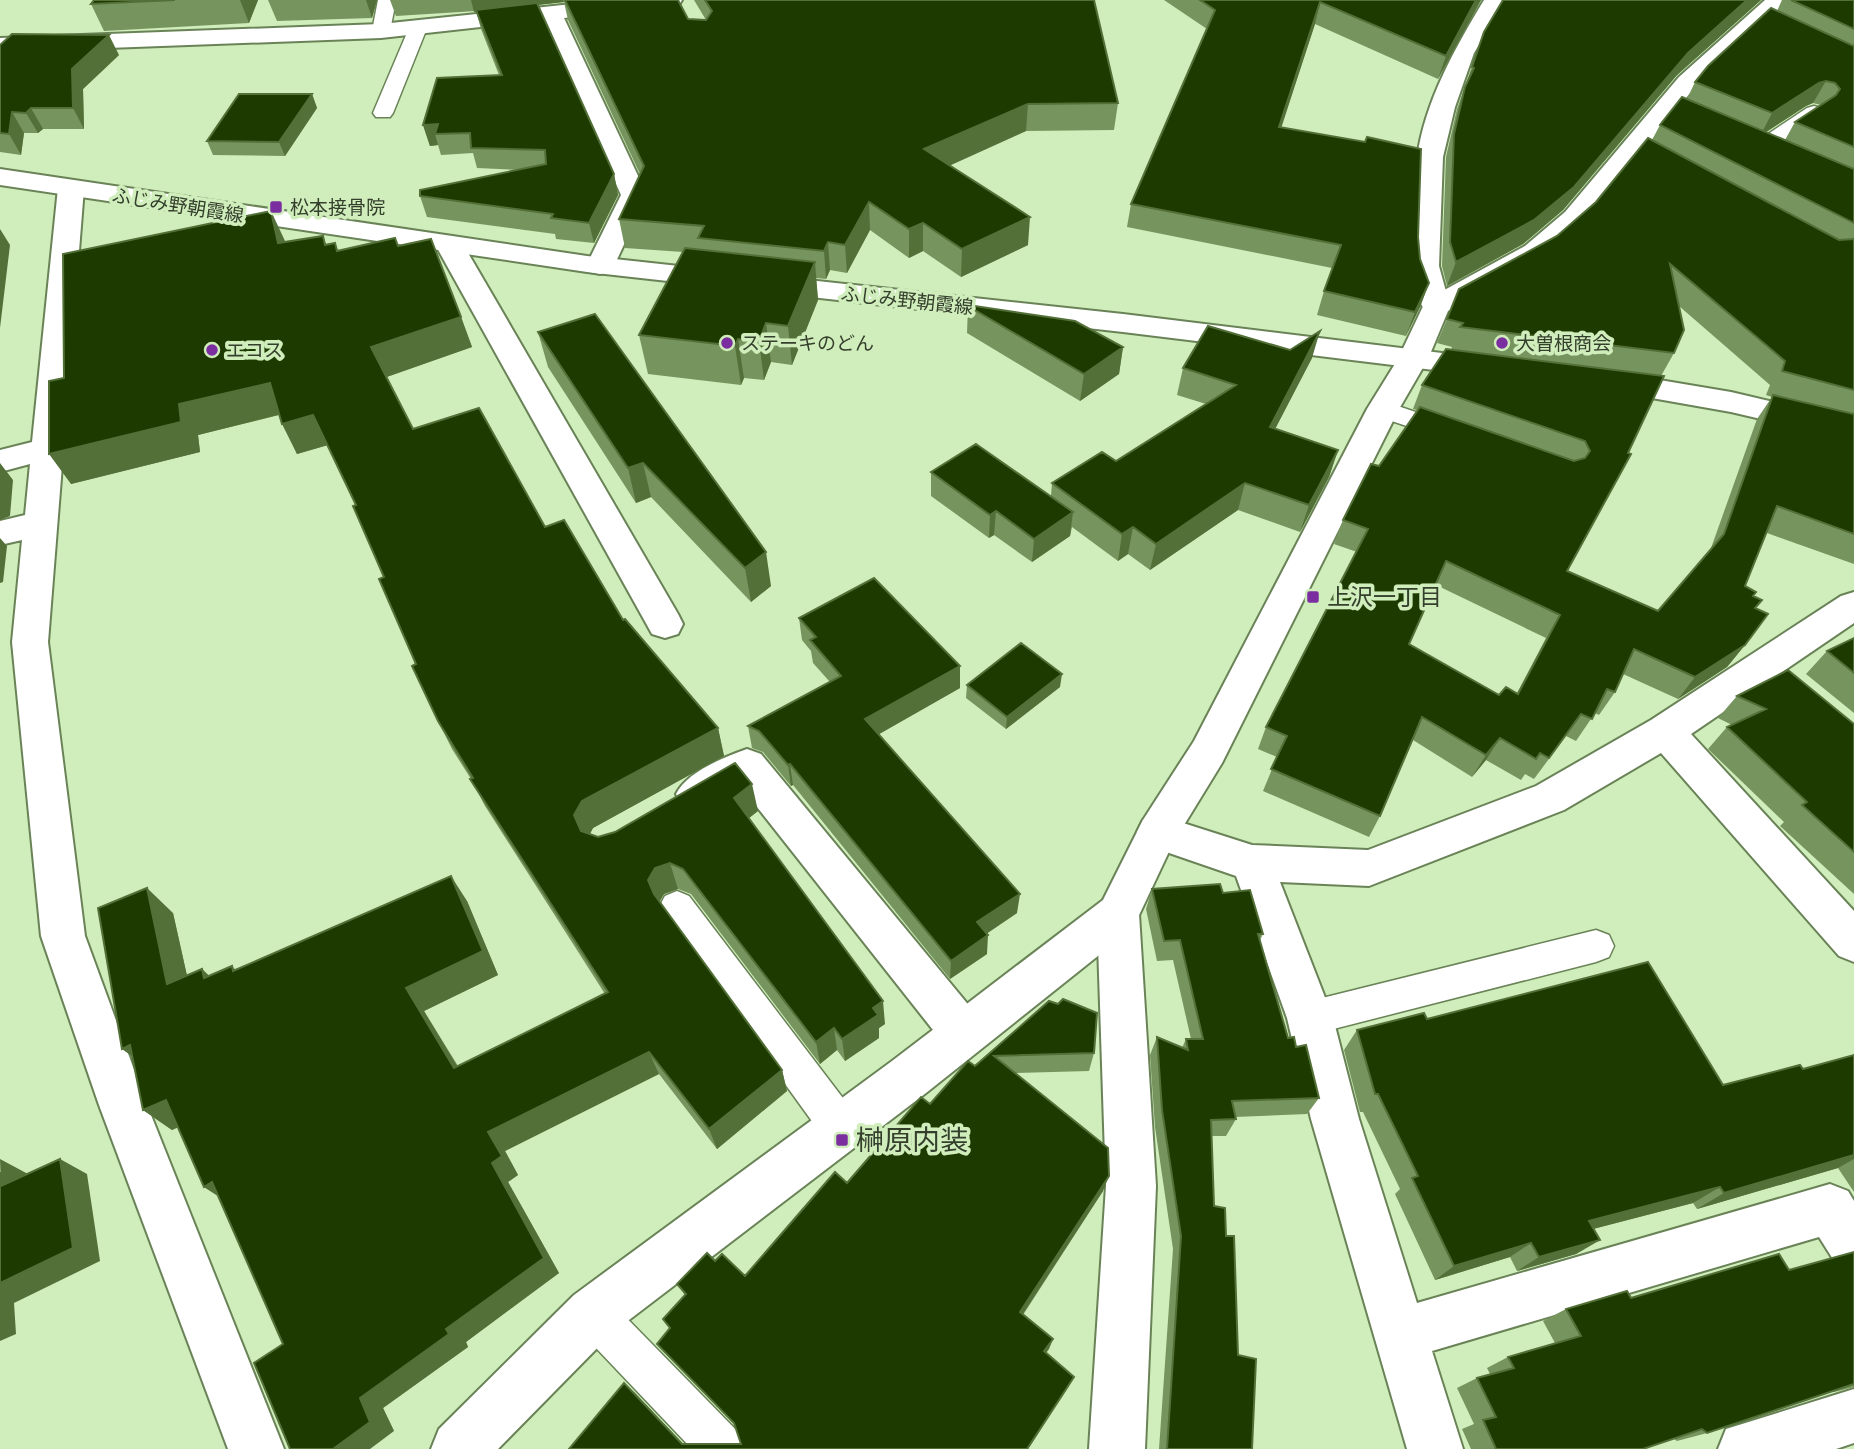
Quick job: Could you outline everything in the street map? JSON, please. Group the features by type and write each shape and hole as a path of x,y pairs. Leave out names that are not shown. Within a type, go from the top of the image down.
{"street":[{"path":"1436,306 1425,266 1430,158 1443,107 1463,53 1495,0"},
{"path":"459,1449 593,1314 841,1128 1118,914 1158,832 1208,752 1383,409 1413,359 1436,306 1535,252 1574,218 1687,82 1778,0"},
{"path":"0,45 381,31 551,14 630,2 680,3"},
{"path":"258,36 267,12"},
{"path":"551,14 634,195 600,266"},
{"path":"1667,107 1690,117"},
{"path":"1736,137 1785,159"},
{"name":"ふじみ野朝霞線","path":"0,177 450,246 600,266 1110,322 1523,372"},
{"path":"71,188 30,642 62,936 123,1105 256,1449"},
{"path":"450,246 665,624"},
{"path":"1578,378 1702,395 1791,413 1854,431"},
{"path":"0,461 46,450"},
{"path":"0,533 39,524"},
{"path":"1158,832 1252,863 1369,868 1550,798 1665,732 1854,605"},
{"path":"1764,664 1794,688"},
{"path":"1665,732 1854,942"},
{"path":"667,811 747,765 964,1034"},
{"path":"1252,863 1310,1018 1335,1119 1435,1449"},
{"path":"1117,1449 1131,1186 1118,914"},
{"path":"1401,1334 1830,1209 1854,1246"},
{"path":"1746,1449 1854,1416"}],"lane":[{"path":"381,31 387,0"},
{"path":"1756,19 1781,31"},
{"path":"383,113 418,28"},
{"path":"1760,148 1814,112"},
{"path":"1632,148 1656,161"},
{"path":"1383,409 1473,441"},
{"path":"677,907 841,1128"},
{"path":"1310,1018 1596,946"},
{"path":"593,1314 723,1449"}],"building":[{"path":"94,0 175,0 91,4"},
{"path":"565,0 678,0 688,19 706,20 712,11 705,0 1094,0 1118,103 1028,104 924,149 1030,217 962,249 923,223 909,229 869,202 845,245 828,242 824,251 698,238 704,226 619,219 644,166"},
{"path":"1200,0 1476,0 1446,56 1320,2 1279,127 1365,142 1367,137 1421,149 1418,237 1420,259 1429,283 1415,312 1324,291 1341,245 1131,204 1215,10"},
{"path":"1503,0 1747,0 1688,53 1574,187 1534,220 1456,262 1450,242 1454,134 1465,87 1474,68 1472,67 1484,32"},
{"path":"1791,0 1854,0 1854,29"},
{"path":"537,3 614,174 589,223 551,218 553,214 420,196 420,190 546,164 545,150 471,148 470,133 435,134 438,124 423,125 437,78 502,75 476,10"},
{"path":"1771,8 1854,46 1854,147 1795,122 1836,95 1840,89 1835,83 1819,83 1772,113 1695,82 1708,66"},
{"path":"12,34 109,35 72,69 73,108 31,108 26,113 12,112 9,134 0,133 0,45"},
{"path":"239,94 312,94 279,142 207,141"},
{"path":"1682,97 1854,169 1854,223 1660,125"},
{"path":"1648,138 1839,240 1854,239 1854,390 1782,371 1785,361 1670,264 1684,330 1674,353 1460,327 1463,323 1447,319 1459,289 1557,236 1596,202"},
{"path":"271,211 278,243 323,236 325,245 335,243 337,251 395,238 398,246 431,239 461,317 371,347 413,429 479,408 545,527 564,520 623,620 625,619 718,728 582,801 574,815 581,831 598,837 615,832 735,763 752,784 734,798 883,1001 873,1008 878,1015 842,1039 834,1028 816,1042 683,869 670,863 655,868 648,880 654,894 782,1070 709,1129 649,1052 488,1132 502,1156 492,1163 544,1258 446,1329 449,1334 360,1398 370,1422 333,1449 290,1449 254,1363 283,1344 212,1182 204,1187 166,1100 143,1110 130,1045 122,1049 98,908 147,888 167,984 202,969 204,978 232,966 233,971 451,876 483,951 406,988 454,1068 608,992 470,779 473,778 438,721 412,666 416,664 379,579 384,577 353,506 356,505 313,415 282,424 270,383 179,404 181,422 49,454 49,381 64,378 63,254"},
{"path":"685,248 815,262 788,326 766,323 759,341 738,339 735,346 639,335"},
{"path":"968,305 1075,321 1123,347 1084,374"},
{"path":"595,314 766,552 745,568 643,463 628,468 538,332"},
{"path":"1208,326 1290,350 1320,331 1270,427 1338,450 1309,505 1245,483 1156,544 1133,527 1122,534 1052,483 1102,452 1116,461 1236,385 1183,368"},
{"path":"1446,349 1664,376 1628,453 1631,454 1567,571 1658,611 1724,534 1773,395 1854,414 1854,534 1777,506 1745,586 1756,592 1753,596 1762,600 1755,608 1768,614 1745,645 1695,677 1634,649 1615,692 1607,689 1592,719 1581,714 1549,758 1540,753 1536,759 1500,738 1486,755 1422,717 1380,816 1271,769 1287,736 1266,727 1368,529 1343,520 1371,464 1379,466 1420,407 1574,461 1585,458 1590,451 1585,441 1422,385","holes":["1446,561 1560,615 1518,694 1506,687 1499,695 1409,644"]},
{"path":"976,444 1073,512 1034,539 996,511 990,515 931,472"},
{"path":"874,578 960,666 865,719 1020,894 977,922 988,935 951,961 790,764 788,765 759,731 748,726 841,676 810,640 816,637 799,618"},
{"path":"1854,638 1854,673 1827,651"},
{"path":"1021,643 1062,674 1007,717 967,685"},
{"path":"1788,670 1854,724 1854,852 1802,805 1807,802 1727,727 1766,709 1737,696"},
{"path":"1220,884 1223,893 1250,890 1263,934 1258,934 1288,1038 1294,1037 1296,1047 1306,1045 1319,1098 1232,1101 1236,1119 1211,1120 1214,1206 1225,1208 1226,1236 1234,1236 1238,1355 1256,1359 1252,1449 1167,1449 1181,1236 1162,1110 1157,1037 1188,1050 1186,1039 1203,1039 1180,940 1164,941 1152,889"},
{"path":"1648,962 1723,1085 1800,1065 1803,1069 1854,1055 1854,1155 1724,1193 1720,1187 1589,1221 1600,1240 1539,1257 1531,1243 1454,1266 1412,1178 1418,1176 1378,1094 1375,1094 1357,1030 1424,1013 1427,1019"},
{"path":"1063,999 1097,1013 1094,1053 994,1056 1108,1148 1109,1176 1020,1312 1053,1339 1044,1351 1074,1377 1027,1449 569,1449 624,1383 682,1444 741,1444 734,1423 657,1344 670,1328 663,1319 686,1294 677,1284 707,1253 715,1261 722,1254 745,1276 835,1172 847,1183 921,1097 930,1104 968,1061 975,1066 1049,1001 1058,1004"},
{"path":"60,1159 73,1248 0,1283 0,1172 1,1186"},
{"path":"1854,1252 1854,1384 1707,1433 1702,1429 1643,1449 1496,1449 1483,1420 1496,1417 1477,1378 1514,1368 1508,1357 1581,1336 1566,1309 1627,1291 1631,1298 1779,1254 1789,1270"}],"place":[{"name":"松本接骨院","path":"276,207"},
{"name":"ステーキのどん","path":"727,343"},
{"name":"大曽根商会","path":"1502,343"},
{"name":"エコス","path":"212,350"},
{"name":"上沢一丁目","path":"1313,597"},
{"name":"榊原内装","path":"842,1140"}]}
